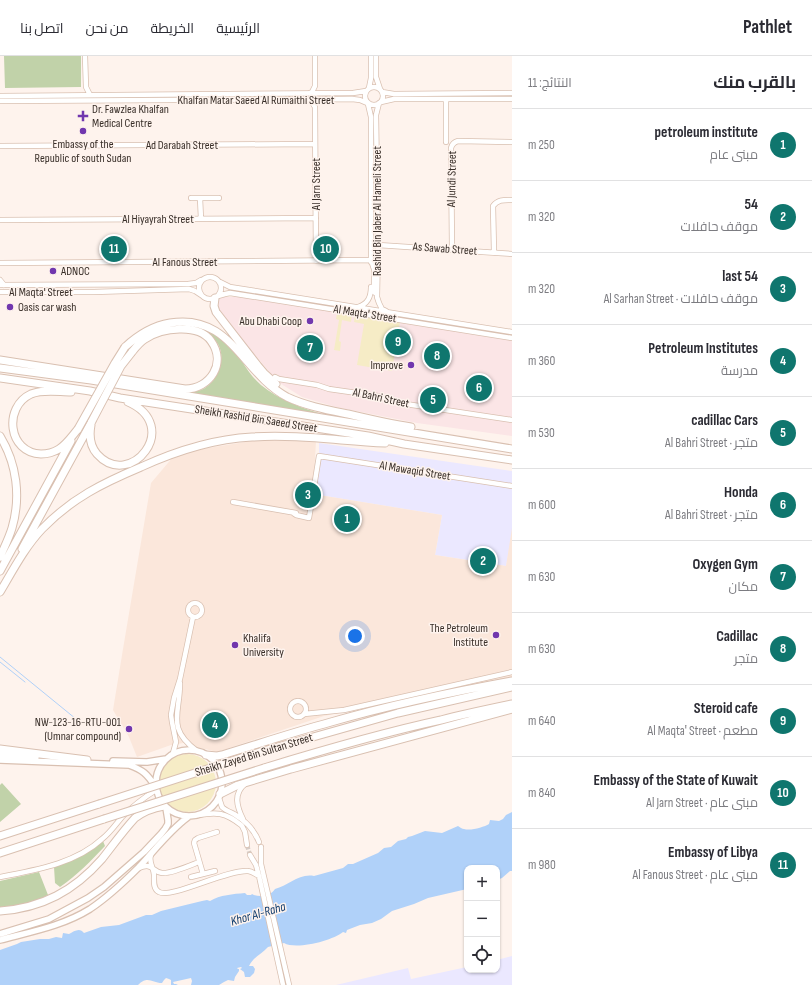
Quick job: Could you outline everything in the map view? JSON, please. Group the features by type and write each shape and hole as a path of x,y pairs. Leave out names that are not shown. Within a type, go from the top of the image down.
{"highway":[{"path":"216,297 214,306 216,312 261,370 278,385 310,405"},
{"path":"0,571 125,347 133,339 143,333 164,324 191,322 206,326 218,332 230,342 256,372 273,388 287,396 310,405 394,424 468,438 487,445"},
{"path":"0,360 185,389 195,388 207,382 213,375 217,360 216,350 207,336 189,330 166,330 155,334 146,339 132,352 122,366 92,421 0,591"},
{"name":"Sheikh Rashid Bin Saeed Street","path":"0,368 91,380 512,449"},
{"name":"Sheikh Rashid Bin Saeed Street","path":"0,378 90,391 120,398 368,436 404,444 512,460"},
{"path":"78,429 64,446 59,449 48,453 37,453 26,449 18,441 13,430 13,417 20,403 32,394 39,392 90,391"},
{"path":"92,421 90,440 95,452 104,460 121,465 132,462 141,457 149,444 151,434 150,423 142,410 120,398"},
{"path":"0,436 13,463 17,491 17,504 12,527 0,557"},
{"path":"0,591 32,541 66,508 101,485 175,453 203,444 229,439 252,437 279,436 404,444"},
{"path":"472,454 486,459 512,464"},
{"path":"206,755 222,755 331,722 396,705 512,681"},
{"name":"Sheikh Zayed Bin Sultan Street","path":"0,836 260,752 398,713 512,687"},
{"name":"Sheikh Zayed Bin Sultan Street","path":"0,853 264,768 349,743 402,729 512,704"},
{"path":"220,796 234,786 255,779 342,754 512,709"},
{"path":"0,749 87,760"},
{"path":"0,756 87,760"},
{"path":"0,911 18,909 39,903 61,894 92,870 135,818 142,812 155,807 165,807"}],"main road":[{"path":"197,750 212,759 217,765 222,780 220,796 214,806 206,812 198,815 180,815 165,807 159,799 155,779 157,771 166,758 173,753 197,750"},
{"path":"87,760 147,762 166,758"},
{"path":"0,760 129,766 138,768 145,773 156,788"},
{"path":"0,934 49,919 88,898 129,865 162,834 168,820 165,807"},
{"path":"0,941 58,924 77,916 99,902 114,891 138,868 172,829 188,816"},
{"path":"114,891 109,890 109,886 122,875 129,865"}],"street":[{"path":"85,56 86,88 90,95"},
{"path":"310,94 315,86 315,56"},
{"path":"370,56 371,78 364,98 368,103 374,105 394,99 512,99"},
{"path":"376,56 376,77 383,97 380,103"},
{"path":"315,86 320,93"},
{"path":"367,89 375,86 381,90 394,94 512,93"},
{"path":"81,95 86,88"},
{"name":"Khalfan Matar Saeed Al Rumaithi Street","path":"1,102 18,98 81,95 310,94 353,93 367,89"},
{"path":"282,94 283,99"},
{"name":"Khalfan Matar Saeed Al Rumaithi Street","path":"0,96 18,98 356,99 368,103"},
{"path":"310,99 315,107 320,99"},
{"path":"446,100 446,142"},
{"name":"Rashid Bin Jaber Al Hameli Street","path":"356,307 365,304 370,297 371,292 371,116 368,103"},
{"name":"Rashid Bin Jaber Al Hameli Street","path":"380,103 376,115 378,245 377,293 378,301 382,308 392,313"},
{"name":"Al Jarn Street","path":"315,107 316,261"},
{"name":"Al Jundi Street","path":"452,249 451,146 458,141 512,142"},
{"name":"Ad Darabah Street","path":"0,146 315,144"},
{"path":"191,198 219,198"},
{"path":"200,198 201,219"},
{"path":"494,252 495,203 500,200 512,200"},
{"name":"Al Hiyayrah Street","path":"0,220 316,218"},
{"name":"As Sawab Street","path":"378,245 512,254"},
{"path":"371,260 374,269 374,292 377,293"},
{"name":"Al Fanous Street","path":"0,263 371,260"},
{"path":"210,276 216,278 220,282 221,291 216,297 206,299 201,295 199,286 201,280 210,276"},
{"path":"0,280 2,285"},
{"name":"Al Maqta' Street","path":"2,285 188,284 201,280"},
{"name":"Al Maqta' Street","path":"220,282 230,287 512,332"},
{"name":"Al Maqta' Street","path":"0,292 87,292 189,289 201,295"},
{"name":"Al Maqta' Street","path":"216,297 230,293 512,338"},
{"path":"423,323 426,322 435,324 437,323 437,320"},
{"path":"442,327 443,323 459,326 468,325"},
{"name":"Al Bahri Street","path":"275,377 329,389 381,396 399,403 512,420"},
{"name":"Al Mawaqid Street","path":"233,502 309,517 318,456 512,486"},
{"path":"173,753 176,742 172,715 193,617"},
{"path":"320,712 311,711 306,708 304,703 298,701 294,702 290,706 290,712 294,716 344,710 512,672"},
{"path":"180,679 176,718 177,726 186,742 197,750"},
{"path":"304,714 306,708"},
{"path":"255,779 243,786 238,795 237,806 244,820 254,831 260,845 261,864 279,954 283,985"},
{"path":"0,877 51,866 89,849 102,840 134,805 156,788"},
{"path":"220,796 222,807 244,820"},
{"path":"198,815 219,813 229,817 241,826 245,832 247,845"},
{"path":"203,874 194,843 195,840 217,832"},
{"path":"152,853 150,860 154,871 154,885 159,892 164,894 188,888 211,879 240,872 252,872 259,876"},
{"path":"250,855 256,865 279,954 289,985"},
{"path":"138,868 146,866 152,867 160,872 167,873 199,862"},
{"path":"191,878 215,871"}],"shaded area":[{"path":"221,297 245,297 512,339 512,436 417,423 336,407 302,397 278,382 225,320 216,308 216,301"},
{"path":"257,440 316,441 313,494 442,515 435,555 506,566 512,528 512,677 324,716 217,752 197,747 189,742 171,745 137,757 129,737 113,710 151,483 173,457 202,449"},
{"path":"319,443 512,471 512,534 506,566 435,555 442,515 313,494 319,456"},
{"path":"512,956 512,985 336,985 408,968 411,979 464,968 464,973 500,973 500,959"}],"green space":[{"path":"4,56 81,56 81,87 5,88"},
{"path":"196,327 215,334 227,342 252,376 261,385 275,395 291,403 325,415 187,393 201,390 210,384 220,368 221,362 220,350 216,341 211,336"},
{"path":"2,783 21,804 0,822 0,785"},
{"path":"103,841 105,846 78,873 60,887 55,883 54,867 76,859"},
{"path":"39,872 48,895 25,904 0,907 0,881"}],"sand":[{"path":"340,312 352,314 351,322 342,320 339,341 341,342 340,351 334,350 339,320 336,319 337,314"},
{"path":"355,315 400,322 392,371 357,365 364,324 354,322"},
{"path":"181,754 193,754 208,762 216,777 216,789 208,804 193,812 181,812 166,804 158,789 158,777 166,762"}],"water":[{"name":"Khor Al-Raha","path":"512,812 512,871 502,878 500,879 500,865 464,865 464,890 428,898 392,911 381,919 372,923 360,925 347,930 346,933 343,932 314,944 297,946 284,943 268,947 255,958 249,966 253,966 255,969 254,973 250,977 245,977 244,972 240,969 242,968 241,967 237,968 239,971 234,981 228,980 219,985 191,985 191,978 173,982 174,984 178,985 171,985 171,980 166,978 162,983 145,980 138,985 0,985 0,950 21,942 56,937 62,938 63,933 69,934 77,930 81,930 84,933 101,927 119,925 161,911 202,901 210,901 227,895 245,893 247,895 252,894 265,896 275,889 298,878 303,876 314,876 343,868 348,864 353,864 378,853 384,848 391,847 398,841 425,831 442,833 458,826 462,829 477,828 489,824 490,820 499,821"}],"waterway":[{"path":"0,657 76,719"},
{"path":"0,662 25,682"}],"tunnel":[{"path":"247,845 250,855"}],"place":[{"name":"Dr. Fawzlea Khalfan Medical Centre","path":"83,116"},
{"name":"Embassy of the Republic of south Sudan","path":"83,131"},
{"name":"Embassy of Libya","path":"114,249"},
{"name":"Embassy of the State of Kuwait","path":"326,249"},
{"name":"ADNOC","path":"53,271"},
{"name":"Oasis car wash","path":"10,307"},
{"name":"Abu Dhabi Coop","path":"310,321"},
{"name":"Steroid cafe","path":"398,342"},
{"name":"Oxygen Gym","path":"310,348"},
{"name":"Cadillac","path":"437,356"},
{"name":"Improve","path":"411,365"},
{"name":"Honda","path":"479,388"},
{"name":"cadillac Cars","path":"433,400"},
{"name":"54 last","path":"308,495"},
{"name":"petroleum institute","path":"347,519"},
{"name":"54","path":"483,561"},
{"name":"The Petroleum Institute","path":"496,635"},
{"name":"Khalifa University","path":"235,645"},
{"name":"Petroleum Institutes","path":"215,725"},
{"name":"NW-123-16-RTU-001 (Umnar compound)","path":"129,729"}]}
